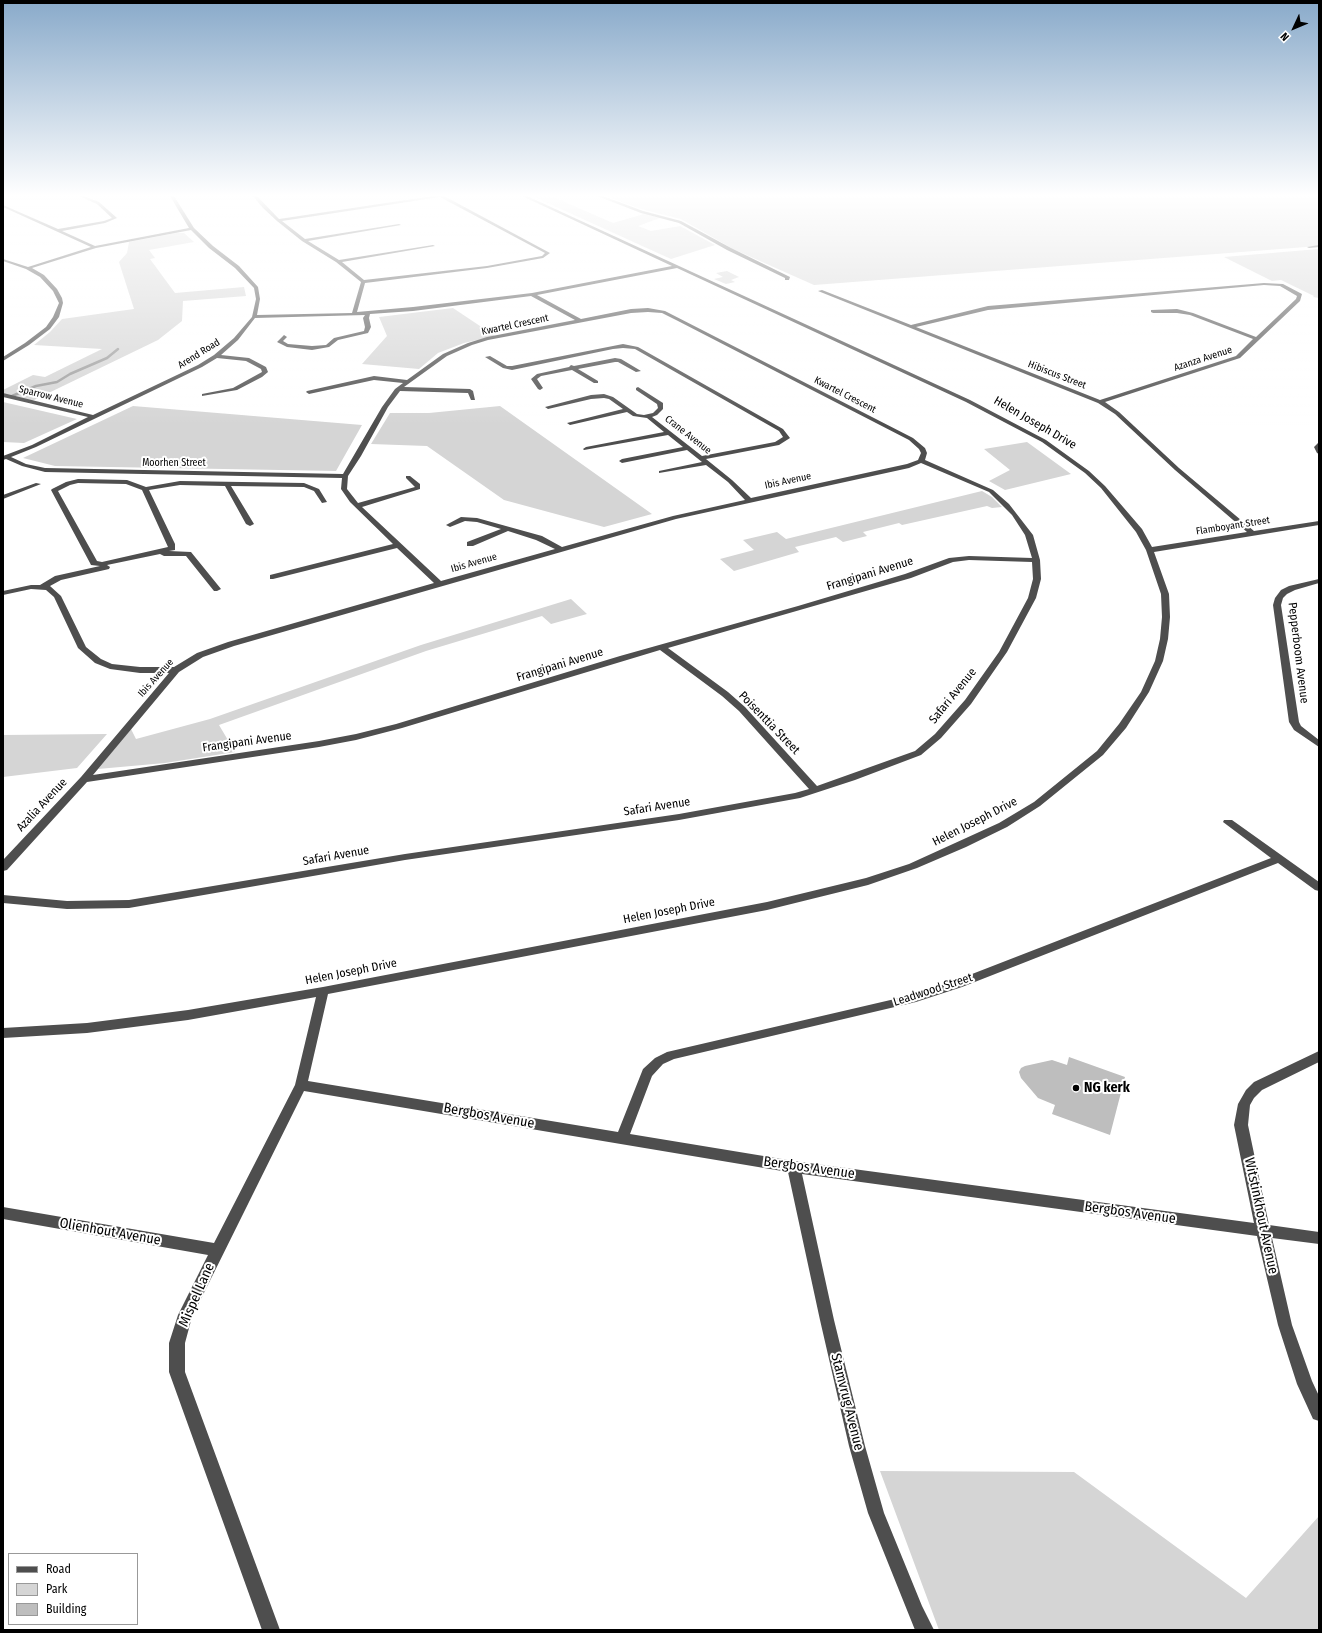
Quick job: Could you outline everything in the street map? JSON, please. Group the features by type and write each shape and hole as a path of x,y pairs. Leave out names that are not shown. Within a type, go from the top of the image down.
{"street":[{"path":"3,359 27,344 48,328 56,317 60,308 60,298 51,284 35,272"},
{"name":"Arend Road","path":"4,458 34,446 181,376 216,356 236,339 254,317 258,299 256,288 242,272"},
{"path":"352,272 363,282 444,272"},
{"path":"254,317 354,314 408,310 532,294 648,272"},
{"name":"Helen Joseph Drive","path":"3,1033 102,1026 188,1015 323,991 767,906 860,883 913,866 962,845 1003,825 1037,804 1100,753 1123,726 1145,692 1159,661 1164,639 1166,617 1165,594 1150,550 1127,514 1103,487 1067,457 1044,441 968,401 687,272"},
{"path":"778,272 788,277 787,279"},
{"path":"354,314 363,282"},
{"name":"Azanza Avenue","path":"911,327 988,308 1264,284 1281,285 1300,295 1298,300 1247,350 1234,359 1100,402"},
{"name":"Hibiscus Street","path":"820,291 1100,402 1117,413 1177,469 1253,534"},
{"path":"532,294 580,321"},
{"name":"Kwartel Crescent","path":"345,476 358,456 385,407 398,389 445,355 470,344 639,310 668,314 911,439 922,448 924,453 921,462"},
{"path":"1153,311 1177,311 1191,314 1257,339"},
{"path":"284,337 280,342 287,345 312,348 327,346 336,338 366,332 368,327 366,318 368,313"},
{"path":"488,357 505,367 512,368 614,346 636,348 781,430 787,438 777,444 701,458"},
{"path":"204,395 235,389 265,372 264,368 247,359 216,356"},
{"path":"558,358 596,382"},
{"path":"540,388 535,380 535,377 617,360 638,371"},
{"path":"309,392 374,378 407,382"},
{"path":"398,389 470,391 473,399"},
{"name":"Crane Avenue","path":"638,390 660,404 661,407 656,414 648,416"},
{"name":"Sparrow Avenue","path":"3,394 94,417"},
{"path":"548,407 600,396 611,398 636,415 648,416"},
{"path":"570,423 628,410"},
{"name":"Crane Avenue","path":"648,416 730,481 750,501"},
{"path":"586,450 668,432"},
{"path":"1319,444 1317,447 1319,452"},
{"path":"622,461 688,448"},
{"name":"Moorhen Street","path":"4,458 45,470 345,476"},
{"name":"Ibis Avenue","path":"84,779 176,670 200,656 231,644 675,517 909,466 921,462"},
{"name":"Safari Avenue","path":"3,899 67,905 129,904 405,857 679,817 797,796 909,757 925,748 938,736 968,702 1003,652 1036,589 1037,579 1034,548 1025,527 999,497 991,491 921,462"},
{"path":"661,472 707,463"},
{"path":"127,482 136,473"},
{"path":"345,476 344,489 357,506 440,585"},
{"path":"357,506 418,488 418,485 408,477"},
{"path":"145,489 172,548 97,565 92,560 54,490 68,483 78,481 127,482 145,489 180,483 312,487 317,490 324,502"},
{"path":"3,497 38,484"},
{"path":"227,484 250,524"},
{"path":"450,525 464,519 471,519 546,540 561,549"},
{"name":"Flamboyant Street","path":"1150,550 1319,522"},
{"path":"470,544 508,529"},
{"path":"273,577 398,545"},
{"path":"43,587 58,578 176,553 184,553 192,557 217,589"},
{"name":"Frangipani Avenue","path":"84,779 319,744 356,737 399,726 623,658 801,608 952,560 969,558 1036,560"},
{"name":"Pepperboom Avenue","path":"1319,581 1292,588 1284,592 1279,598 1277,605 1294,722 1297,728 1319,744"},
{"path":"3,593 31,588 48,588 58,596 82,648 98,661 110,666 124,669 176,670"},
{"name":"Poisenttia Street","path":"662,648 725,694 742,709 815,790"},
{"name":"Azalia Avenue","path":"3,867 84,779"},
{"path":"1228,822 1319,887"},
{"name":"Leadwood Street","path":"622,1138 647,1073 660,1061 671,1055 912,999 958,984 1279,859"},
{"name":"Mispel Lane","path":"271,1630 177,1372 177,1344 185,1315 301,1085 323,991"},
{"name":"Witstinkhout Avenue","path":"1319,1056 1258,1086 1250,1094 1244,1104 1241,1125 1285,1325 1305,1384 1319,1413"},
{"name":"Bergbos Avenue","path":"301,1085 794,1167 1319,1238"},
{"name":"Stamvrug Avenue","path":"794,1167 827,1320 857,1446 874,1506 916,1612 925,1630"},
{"name":"Olienhout Avenue","path":"3,1214 218,1250"}],"green space":[{"path":"122,272 160,272 175,293 244,287 246,296 183,301 182,321 158,340 32,401 3,394 3,390 33,375 45,377 102,349 34,345 50,332 62,319 134,309"},
{"path":"729,272 739,277 731,280 735,282 726,284 714,279 723,277 716,273"},
{"path":"785,272 980,272 814,285"},
{"path":"1254,272 1319,272 1319,298 1313,297 1314,296 1281,280 1272,281"},
{"path":"453,308 495,336 464,343 438,353 419,369 362,364 387,336 379,317"},
{"path":"3,402 77,419 24,443 3,442"},
{"path":"133,406 362,425 336,471 55,466 23,458"},
{"path":"500,406 652,514 604,527 504,500 427,446 371,444 390,413 429,413"},
{"path":"1027,442 1071,474 1005,490 989,481 1010,470 984,449"},
{"path":"982,491 992,497 1002,507 992,508 987,506 902,525 899,523 863,532 867,536 843,542 836,537 795,547 799,552 734,571 720,559 754,550 743,540 777,532 786,539"},
{"path":"571,599 587,614 551,624 542,616 426,651 219,725 235,752 165,763 98,769 131,729 136,739 210,719 421,645"},
{"path":"107,734 77,768 3,777 3,735"},
{"path":"880,1471 1074,1472 1246,1598 1319,1516 1319,1630 939,1630"}],"building":[{"name":"NG kerk","path":"1069,1057 1125,1077 1110,1135 1052,1114 1055,1105 1038,1098 1021,1078 1019,1072 1021,1068 1025,1066 1052,1060 1067,1065"}],"waterway":[{"path":"12,396 36,386 57,382 70,374 107,358 118,349"}],"place":[{"name":"NG kerk","path":"1076,1088"}]}
